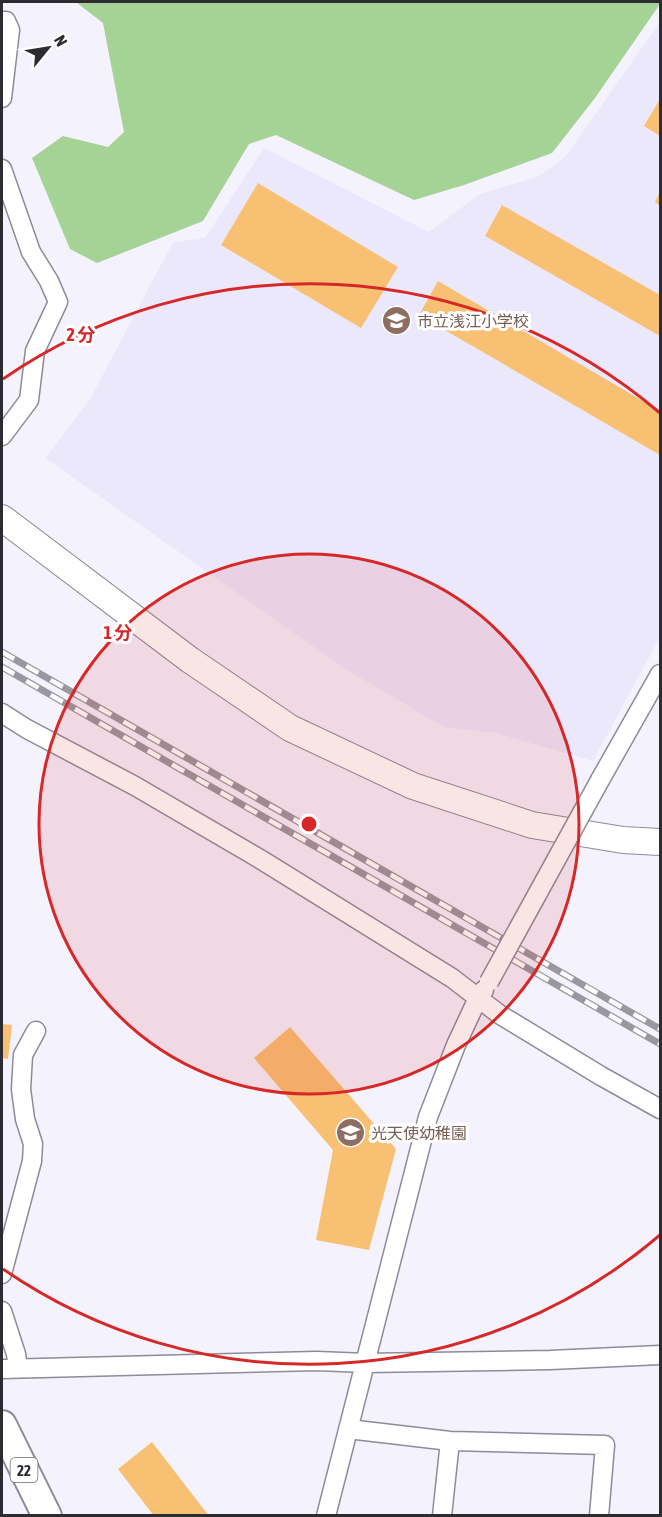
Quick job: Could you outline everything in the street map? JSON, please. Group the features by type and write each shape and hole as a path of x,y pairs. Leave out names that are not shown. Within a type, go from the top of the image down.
{"main road":[{"name":"22","path":"2,1425 47,1515"}],"street":[{"path":"2,21 6,21 10,30 2,98"},
{"path":"2,169 32,252 58,302 35,351 29,400 2,436"},
{"path":"2,518 190,660 290,728 413,786 532,825 623,840 660,842"},
{"path":"327,1515 428,1117 456,1045 478,999 660,674"},
{"path":"2,713 27,729 135,786 260,859 452,978 499,1014 590,1070 660,1109"},
{"path":"2,1274 32,1161 33,1144 25,1119 21,1089 23,1055 36,1031"},
{"path":"2,1311 16,1354 10,1368 317,1361 366,1363 550,1360 660,1355"},
{"path":"348,1429 450,1441 605,1445 599,1515"},
{"path":"441,1515 450,1441"}],"shaded area":[{"name":"市立浅江小学校","path":"660,22 660,637 593,761 496,733 444,727 344,668 45,458 89,401 173,242 205,238 264,148 429,232 480,194 539,176 566,156"}],"green space":[{"path":"76,2 660,2 660,4 595,98 552,153 464,185 414,200 276,135 249,144 203,221 97,263 70,249 32,158 63,136 108,147 124,132 103,23"}],"building":[{"path":"660,99 660,136 644,126"},
{"path":"258,183 398,267 361,328 221,245"},
{"path":"660,192 660,206 655,202"},
{"path":"502,205 660,295 660,336 485,236"},
{"path":"438,281 660,411 660,455 419,315"},
{"path":"2,1024 12,1025 8,1059 2,1058"},
{"path":"290,1027 396,1149 369,1250 316,1240 333,1150 254,1058"},
{"path":"152,1442 209,1516 154,1516 118,1469"}],"railway":[{"path":"2,652 660,1029"},
{"path":"2,667 660,1044"}],"place":[{"name":"市立浅江小学校","path":"396,321"},
{"name":"光天使幼稚園","path":"350,1133"}]}
